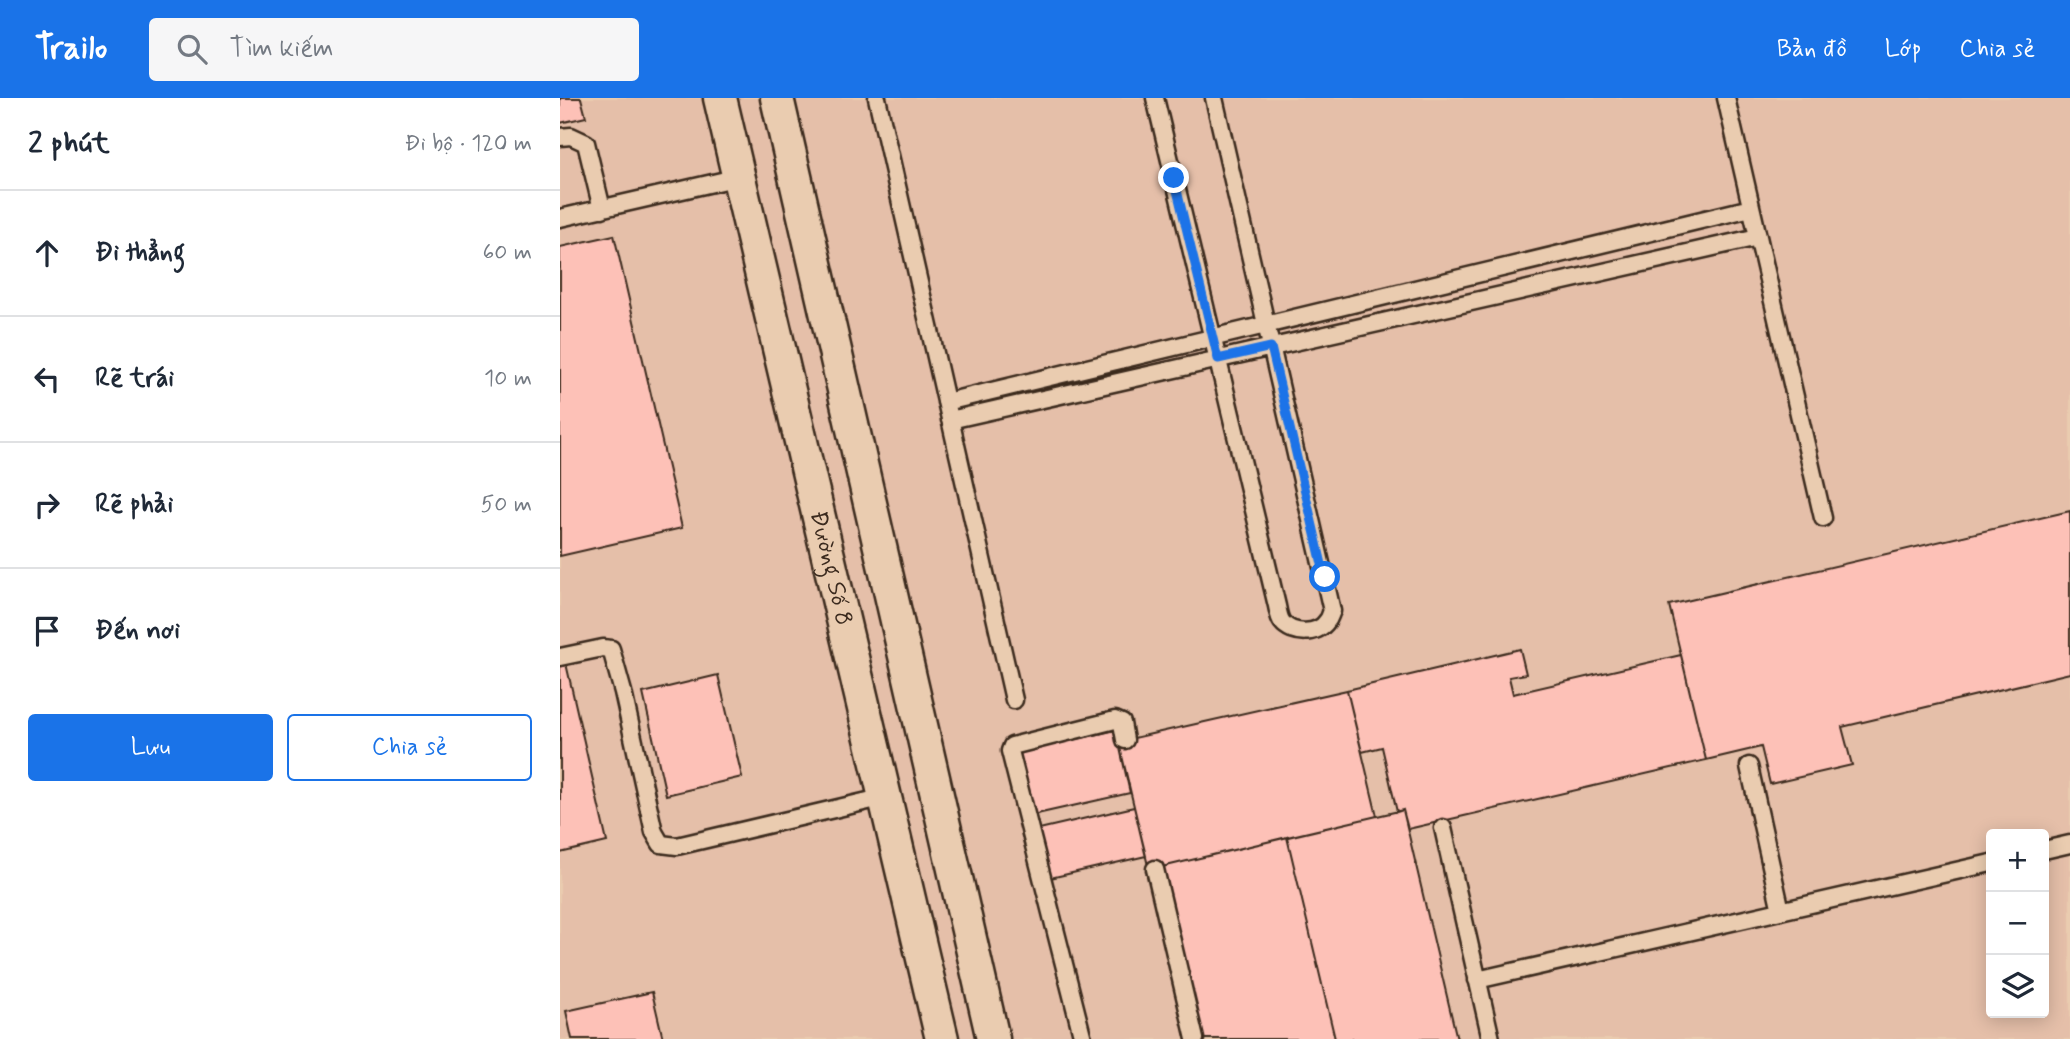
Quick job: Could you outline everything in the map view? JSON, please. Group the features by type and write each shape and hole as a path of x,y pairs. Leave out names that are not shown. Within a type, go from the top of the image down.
{"street":[{"name":"Đường Số 8","path":"720,98 942,1039"},
{"path":"777,98 993,1039"}],"lane":[{"path":"877,98 1014,701"},
{"path":"1155,98 1281,621 1288,628 1313,631 1327,623 1332,611 1214,98"},
{"path":"1726,98 1823,518"},
{"path":"560,137 571,136 586,144 602,209"},
{"path":"560,218 738,177"},
{"path":"946,402 1751,208"},
{"path":"950,420 1758,237"},
{"path":"560,657 603,648 611,649 654,832 661,844 677,846 885,797"},
{"path":"1083,1039 1010,751 1012,746 1115,720 1122,723 1125,740"},
{"path":"1749,766 1781,911"},
{"path":"1443,828 1491,1039"},
{"path":"2049,849 2070,845"},
{"path":"1477,980 1986,864"},
{"path":"1155,869 1195,1039"}],"shaded area":[{"path":"560,98 2070,98 2070,1039 560,1039"}],"building":[{"path":"560,98 581,98 586,117 560,123"},
{"path":"614,235 682,528 560,556 560,247"},
{"path":"2070,511 2070,673 1842,727 1852,765 1770,784 1761,747 1706,760 1669,605"},
{"path":"1520,649 1526,674 1509,677 1513,694 1681,655 1706,760 1408,829 1403,810 1397,812 1382,747 1362,752 1347,690"},
{"path":"565,659 607,842 560,853 560,660"},
{"path":"718,675 742,777 666,795 643,693"},
{"path":"1347,690 1377,816 1149,870 1119,743"},
{"path":"1116,730 1130,793 1028,816 1013,754"},
{"path":"1134,807 1146,856 1046,879 1035,830"},
{"path":"1403,810 1457,1039 1335,1039 1287,837"},
{"path":"1287,837 1335,1039 1202,1039 1162,867"},
{"path":"652,992 663,1039 572,1039 566,1011"}],"route":[{"path":"1174,178 1218,359 1271,347 1325,577"}]}
